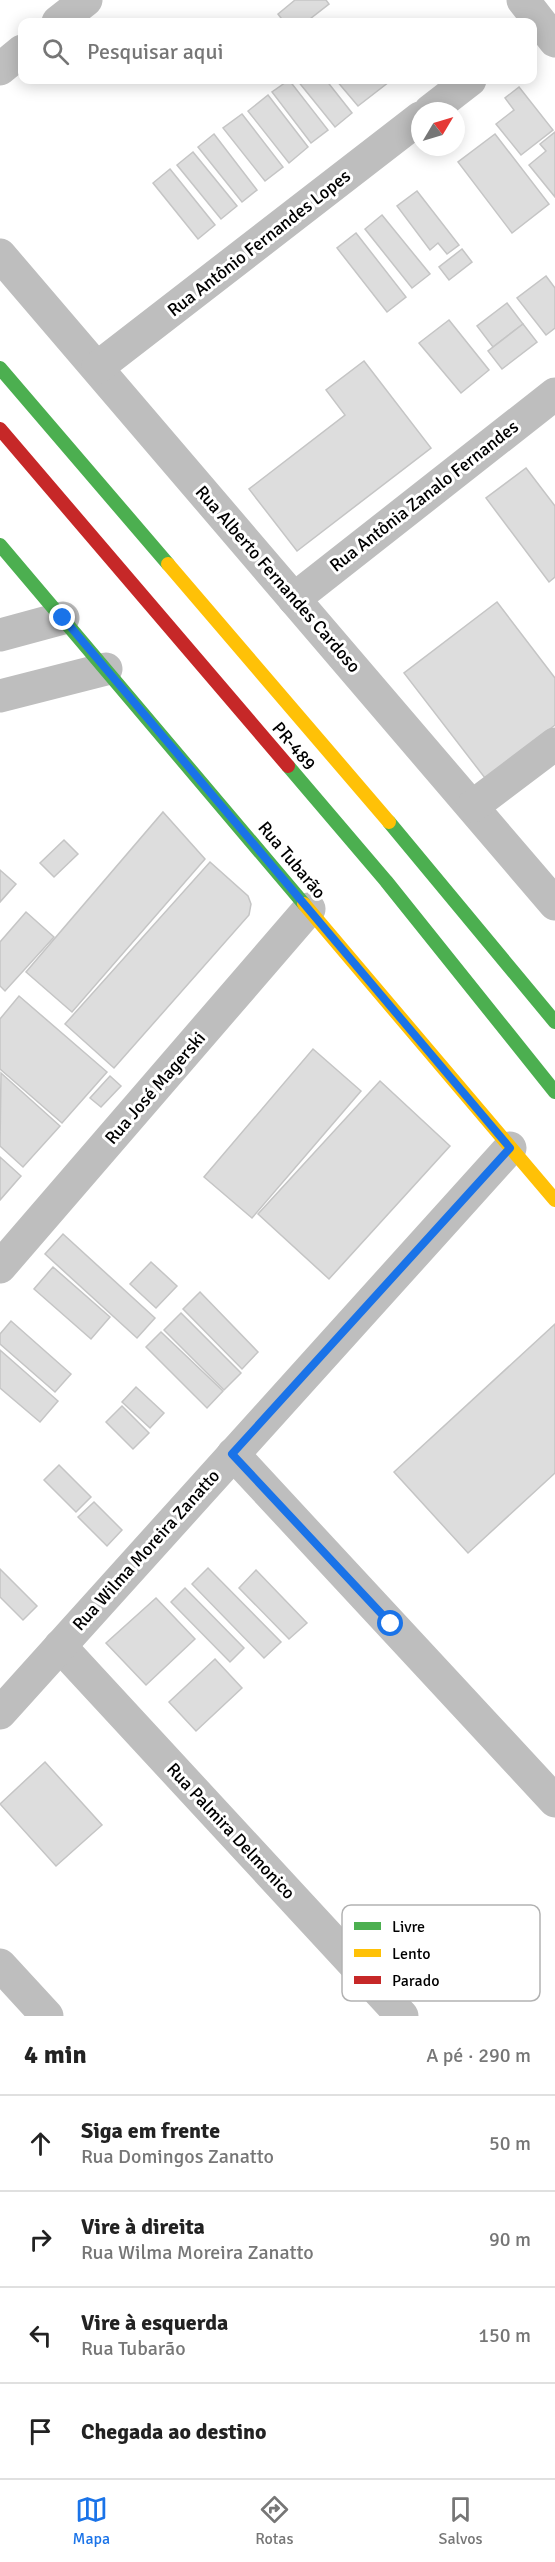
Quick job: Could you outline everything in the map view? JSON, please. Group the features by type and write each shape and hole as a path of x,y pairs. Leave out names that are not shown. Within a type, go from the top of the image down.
{"main road":[{"name":"PR-489","path":"0,368 418,855 555,1022"},
{"name":"PR-489","path":"0,429 386,881 555,1092"},
{"name":"Rua Tubarão","path":"0,545 555,1200"}],"street":[{"path":"63,18 86,0"},
{"path":"0,69 18,54"},
{"path":"441,102 465,84"},
{"name":"Rua Antônio Fernandes Lopes","path":"98,367 411,125"},
{"name":"Rua Alberto Fernandes Cardoso","path":"0,255 555,904"},
{"name":"Rua Antônia Zanalo Fernandes","path":"294,598 555,394"},
{"path":"0,635 63,618"},
{"path":"0,696 106,669"},
{"path":"473,806 555,744"},
{"name":"Rua José Magerski","path":"0,1267 309,909"},
{"name":"Rua Wilma Moreira Zanatto","path":"0,1713 510,1148"},
{"path":"232,1454 555,1801"},
{"name":"Rua Palmira Delmonico","path":"60,1647 342,1951"},
{"path":"0,1965 47,2016"},
{"name":"Rua Palmira Delmonico","path":"388,2001 402,2016"}],"building":[{"path":"295,0 326,0 329,4 311,18 281,18 278,14"},
{"path":"283,84 292,84 328,130 311,143 272,92"},
{"path":"300,84 329,84 352,113 335,127"},
{"path":"339,84 386,84 358,106"},
{"path":"519,87 553,130 521,155 496,124 514,110 505,98"},
{"path":"268,95 308,147 289,163 248,111"},
{"path":"242,114 283,167 265,181 223,128"},
{"path":"555,132 555,197 529,165 546,151 540,144"},
{"path":"214,134 257,190 242,202 198,147"},
{"path":"495,134 549,204 512,233 458,162"},
{"path":"193,152 237,206 221,219 177,165"},
{"path":"170,169 215,225 198,239 153,183"},
{"path":"417,191 459,245 447,254 438,243 430,250 397,206"},
{"path":"382,215 430,274 412,288 365,229"},
{"path":"356,233 406,297 387,312 337,248"},
{"path":"462,249 472,262 449,280 439,267"},
{"path":"546,276 555,288 555,328 546,335 517,298"},
{"path":"507,303 523,324 493,347 477,326"},
{"path":"449,320 489,370 461,393 419,343"},
{"path":"523,324 537,342 502,369 488,351"},
{"path":"364,361 431,448 297,551 249,489 345,415 326,390"},
{"path":"526,468 555,506 555,577 549,582 486,498"},
{"path":"497,602 555,678 555,725 485,778 404,673"},
{"path":"163,812 205,859 72,1012 26,972"},
{"path":"64,840 78,854 54,877 40,863"},
{"path":"210,862 248,896 251,904 249,915 114,1068 65,1024"},
{"path":"0,870 16,884 0,902"},
{"path":"26,912 54,937 5,991 0,986 0,942"},
{"path":"19,996 107,1072 62,1123 0,1069 0,1019"},
{"path":"313,1049 361,1091 252,1218 204,1177"},
{"path":"1,1073 60,1126 23,1167 0,1146"},
{"path":"110,1076 121,1086 101,1107 90,1098"},
{"path":"380,1081 450,1146 329,1279 258,1214"},
{"path":"0,1157 21,1176 0,1200"},
{"path":"63,1234 155,1318 137,1338 45,1254"},
{"path":"151,1262 177,1286 156,1308 130,1284"},
{"path":"53,1267 110,1317 91,1339 34,1289"},
{"path":"200,1292 258,1352 242,1369 183,1309"},
{"path":"181,1313 241,1373 224,1390 164,1330"},
{"path":"11,1321 71,1374 55,1392 0,1344 0,1334"},
{"path":"555,1324 555,1473 468,1553 394,1472"},
{"path":"161,1332 223,1391 207,1408 146,1347"},
{"path":"0,1350 58,1401 40,1422 0,1388"},
{"path":"136,1387 164,1413 150,1428 122,1402"},
{"path":"122,1406 149,1433 133,1449 106,1422"},
{"path":"59,1465 91,1497 76,1512 44,1480"},
{"path":"94,1502 122,1530 107,1546 78,1517"},
{"path":"208,1568 281,1642 264,1658 192,1584"},
{"path":"0,1569 37,1606 23,1620 0,1597"},
{"path":"256,1570 307,1623 289,1639 239,1588"},
{"path":"185,1588 244,1648 230,1662 171,1602"},
{"path":"156,1598 195,1639 146,1685 106,1643"},
{"path":"215,1659 242,1688 196,1731 169,1702"},
{"path":"45,1762 102,1825 56,1866 0,1804"}],"traffic: fast":[{"path":"0,368 168,564"},
{"path":"0,545 304,904"},
{"path":"288,766 386,881 555,1092"},
{"path":"389,822 555,1022"}],"traffic: slow":[{"path":"168,564 389,822"},
{"path":"304,904 555,1200"}],"traffic: jam":[{"path":"0,429 288,766"}],"route":[{"path":"63,618 510,1148 232,1454 391,1624"}]}
